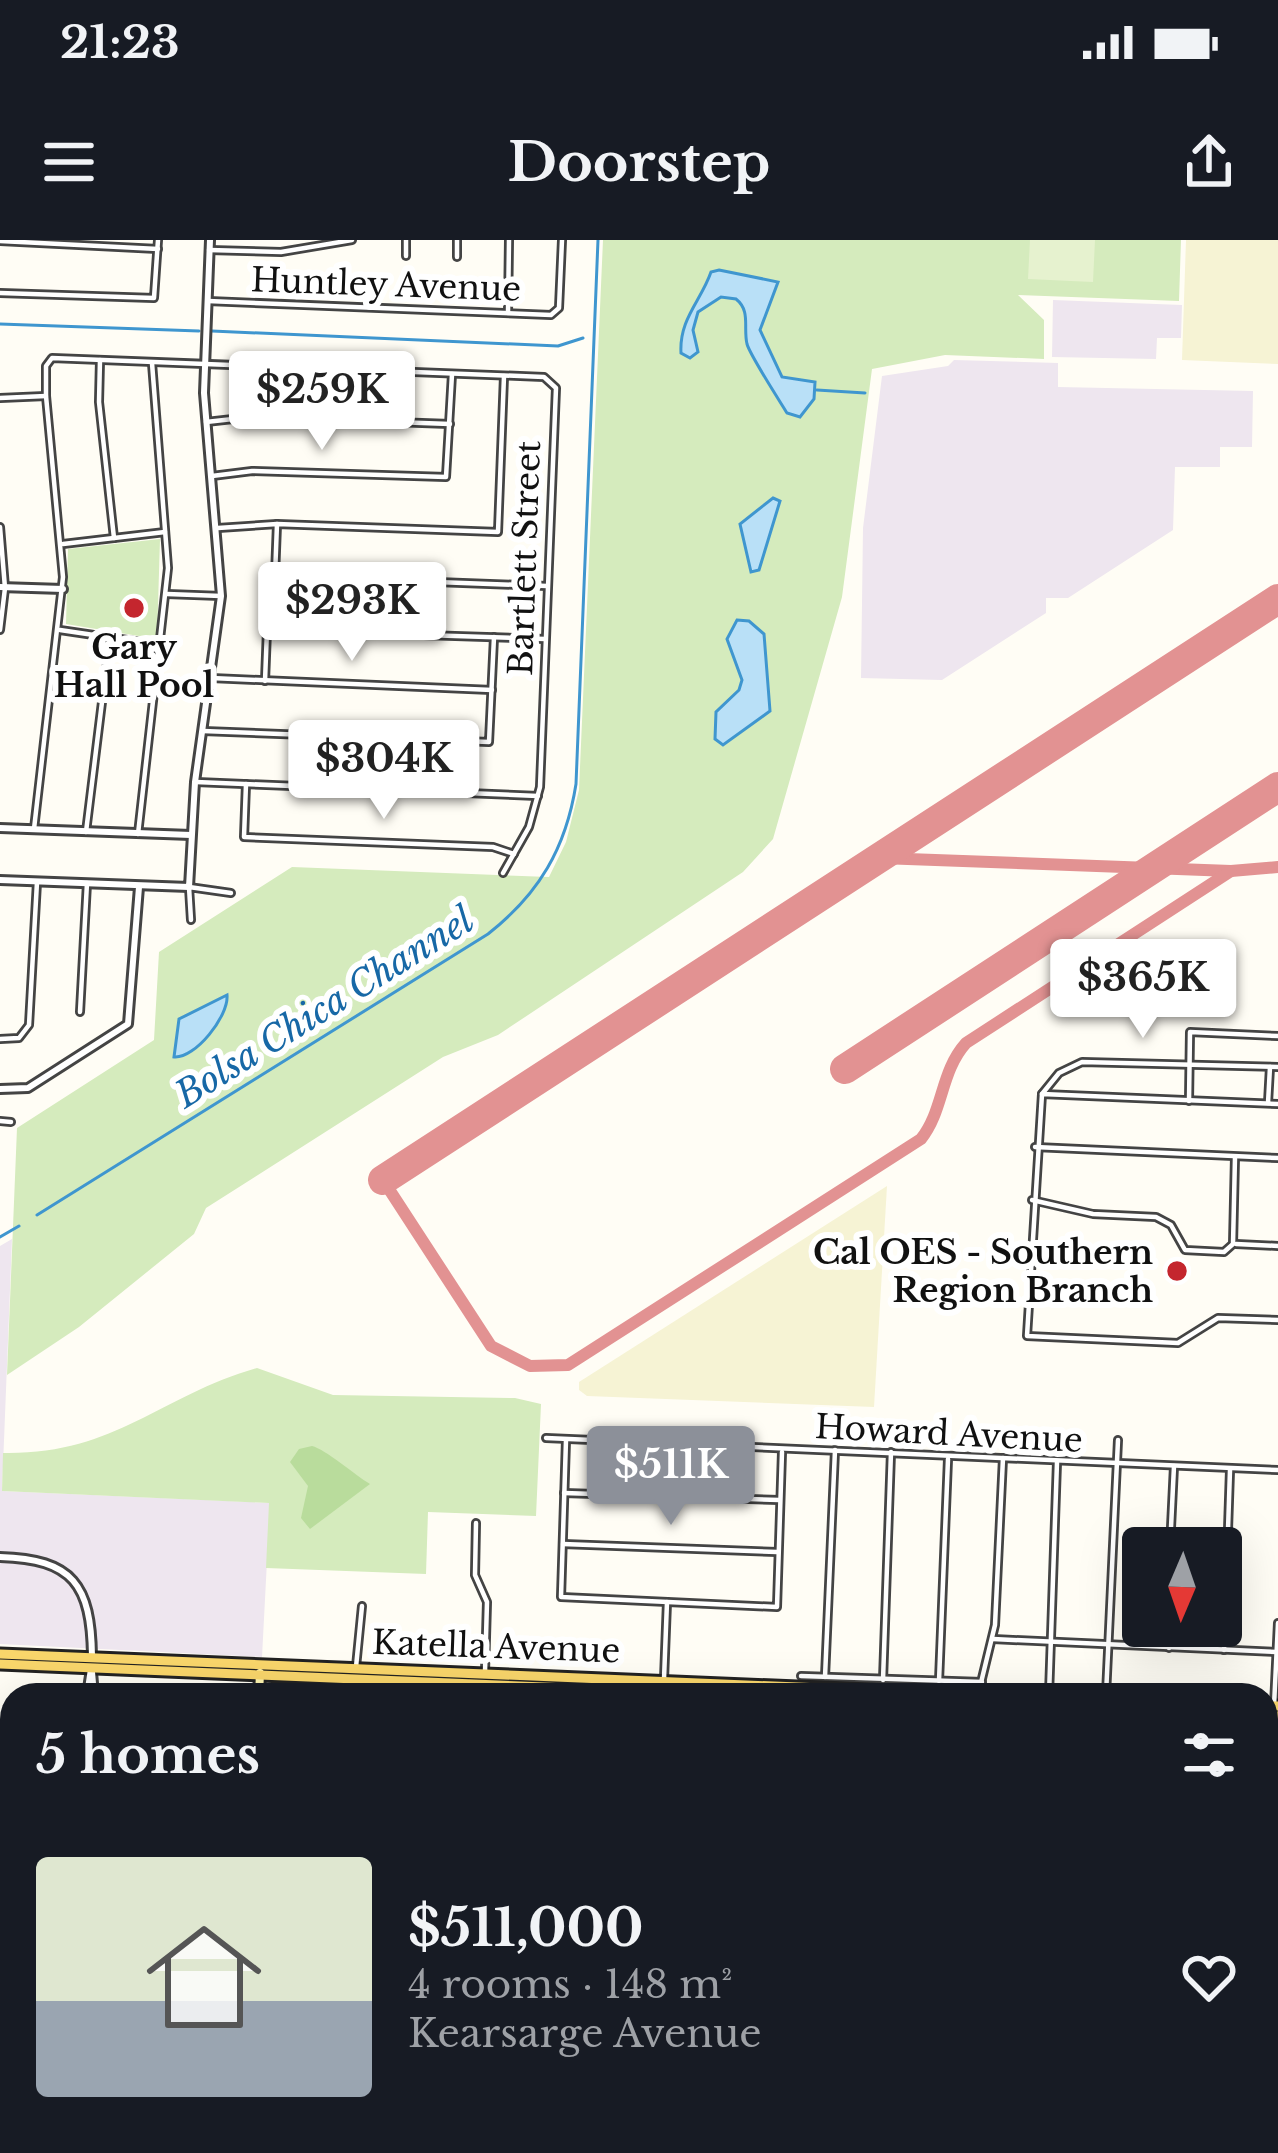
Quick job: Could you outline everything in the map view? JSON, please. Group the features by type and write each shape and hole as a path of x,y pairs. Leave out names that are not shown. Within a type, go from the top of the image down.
{"main road":[{"name":"Katella Avenue","path":"0,1654 92,1663"},
{"name":"Katella Avenue","path":"0,1664 260,1669 471,1683"},
{"path":"259,1683 260,1669"},
{"name":"Katella Avenue","path":"519,1683 664,1679 726,1683"}],"street":[{"path":"0,293 154,298 158,240"},
{"path":"191,920 190,835 220,596 206,422 210,245 281,252 350,240 352,254"},
{"path":"406,240 406,256"},
{"path":"457,240 457,257"},
{"path":"508,313 509,240"},
{"name":"Huntley Avenue","path":"208,301 551,315 560,308 562,240"},
{"path":"0,241 158,249"},
{"path":"34,830 37,768 63,589 46,396 46,366 52,358 504,376 498,532 277,524 218,528"},
{"path":"100,360 99,402 114,538"},
{"path":"138,834 166,594 152,362"},
{"path":"212,476 252,471 440,478 449,472 452,374"},
{"name":"Bartlett Street","path":"502,873 515,854 538,796 553,382 504,376"},
{"path":"0,398 46,396"},
{"path":"206,422 251,417 450,424"},
{"path":"277,524 275,576 547,586"},
{"path":"0,527 0,630"},
{"path":"61,544 164,532"},
{"path":"2,588 63,589"},
{"path":"166,594 220,596"},
{"path":"58,629 161,646"},
{"path":"265,680 267,630 544,639"},
{"path":"86,832 110,637"},
{"path":"203,730 489,742 494,637"},
{"path":"211,678 492,690"},
{"path":"195,782 538,796"},
{"path":"246,784 244,837 493,847 515,854"},
{"path":"0,828 190,835"},
{"path":"0,880 189,887 231,893"},
{"path":"0,1039 19,1038 29,1025 37,882"},
{"path":"80,1012 87,884"},
{"path":"0,1089 28,1088 128,1024 139,886"},
{"path":"1189,1101 1190,1032 1278,1036"},
{"path":"1268,1103 1274,1066 1082,1062 1059,1073 1042,1094 1036,1123 1027,1336 1178,1343 1218,1318 1278,1320"},
{"path":"1042,1094 1278,1104"},
{"path":"0,1121 11,1121"},
{"path":"1035,1148 1278,1158"},
{"path":"1233,1244 1235,1157"},
{"path":"1032,1200 1093,1214 1156,1217 1171,1225 1185,1250 1224,1252 1233,1244 1278,1246"},
{"name":"Howard Avenue","path":"546,1438 1278,1470"},
{"path":"566,1440 561,1597 667,1602 777,1607 782,1450"},
{"path":"1107,1683 1118,1440"},
{"path":"825,1677 835,1450"},
{"path":"883,1679 890,1452"},
{"path":"939,1681 948,1457"},
{"path":"801,1676 982,1682 992,1639 1003,1459"},
{"path":"1049,1683 1057,1462"},
{"path":"1171,1527 1174,1466"},
{"path":"1223,1650 1230,1467"},
{"path":"564,1493 779,1500"},
{"path":"476,1523 475,1575 487,1602 483,1683"},
{"path":"562,1544 778,1552"},
{"path":"0,1557 45,1561 74,1580 89,1604 91,1683"},
{"path":"664,1679 667,1602"},
{"path":"356,1673 362,1606"},
{"path":"1274,1683 1278,1623"},
{"path":"992,1639 1276,1652"}],"shaded area":[{"path":"1186,240 1278,240 1278,364 1182,360"},
{"path":"1053,300 1182,305 1181,338 1157,338 1156,359 1052,357"},
{"path":"954,360 1058,363 1058,387 1253,391 1252,447 1220,447 1220,467 1175,467 1173,530 1068,598 1046,598 1046,613 942,680 861,678 863,528 882,376 948,366"},
{"path":"887,1186 874,1407 587,1396 579,1390 579,1382"},
{"path":"12,1239 2,1491 270,1503 262,1657 0,1644 0,1246"}],"green space":[{"path":"603,240 1181,240 1179,301 1018,295 1044,320 1044,359 945,355 872,369 842,597 773,839 743,872 498,1035 443,1057 206,1208 194,1234 79,1327 7,1375 17,1128 154,1040 159,952 292,867 549,877 566,842 579,790"},
{"path":"1030,240 1095,240 1093,282 1028,279"},
{"path":"160,539 157,639 66,624 68,549"},
{"path":"257,1368 333,1395 515,1398 541,1404 536,1516 428,1512 426,1574 266,1568 269,1503 2,1491 3,1453 42,1451 107,1434"},
{"path":"312,1446 370,1484 310,1529 301,1518 308,1486 290,1462 299,1449"}],"water":[{"path":"711,272 778,282 760,330 782,377 815,382 814,399 800,417 787,413 753,358 743,309 736,299 721,297 698,312 693,330 698,352 690,358 681,353 687,320"},
{"path":"773,498 780,501 759,570 751,572 740,524"},
{"path":"737,620 749,621 764,634 770,711 723,745 715,739 716,712 739,690 742,680 727,639"},
{"path":"227,995 223,1014 209,1035 191,1051 174,1057 179,1019"}],"waterway":[{"name":"Bolsa Chica Channel","path":"37,1215 488,934 522,903 547,868 565,829 576,784 598,240"},
{"path":"0,324 199,331"},
{"path":"212,331 558,346 583,338"},
{"path":"817,390 865,393"},
{"name":"Bolsa Chica Channel","path":"0,1237 19,1226"}],"taxiway":[{"path":"880,858 1231,871 1278,867"},
{"path":"383,1180 491,1346 530,1366 568,1365 921,1139 951,1066 966,1043 1231,871"}],"runway":[{"path":"383,1180 1278,599"},
{"path":"845,1069 1278,787"}],"place":[{"name":"Gary Hall Pool","path":"134,608"},
{"name":"Cal OES - Southern Region Branch","path":"1177,1271"}]}
